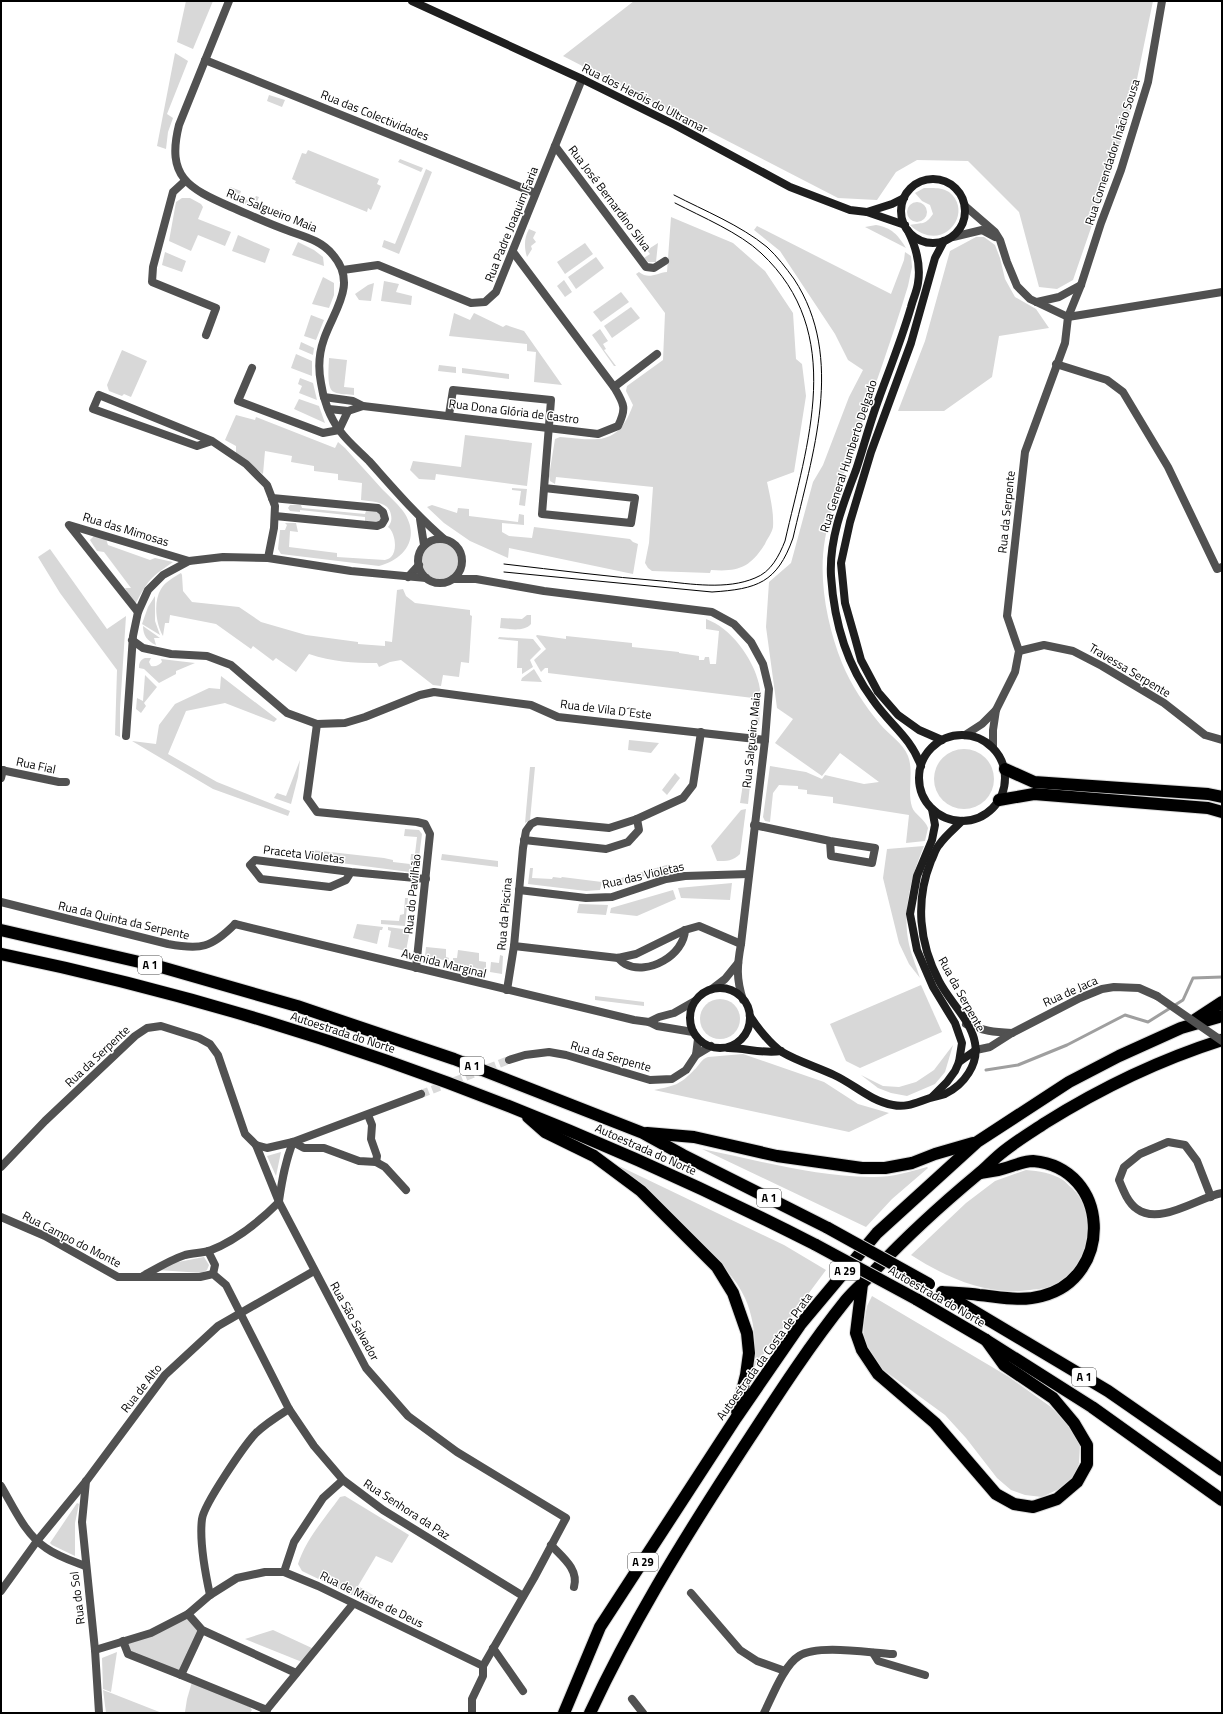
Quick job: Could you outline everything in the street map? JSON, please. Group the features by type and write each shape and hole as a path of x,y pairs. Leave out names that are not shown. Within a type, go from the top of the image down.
{"highway":[{"path":"1005,769 1034,782 1208,794 1222,797"},
{"path":"999,800 1034,794 1208,808 1222,812"},
{"name":"Autoestrada do Norte","path":"1,930 161,967 305,1008 454,1059 643,1133 683,1155 828,1228 929,1284 1108,1391 1222,1470"},
{"name":"Autoestrada do Norte","path":"1,954 71,968 288,1028 447,1082 648,1164 752,1212 916,1299 986,1340 1092,1407 1222,1500"},
{"path":"1181,1028 1222,1002"},
{"name":"Autoestrada da Costa de Prata","path":"564,1713 600,1627 736,1418 800,1325 877,1233 976,1142 1069,1082 1119,1056 1181,1028 1222,1016"},
{"name":"A 29","path":"590,1713 612,1664 691,1528 811,1347 848,1297 899,1244 936,1209 980,1173 998,1155 1090,1096 1123,1079 1180,1054 1222,1040"},
{"path":"521,1111 545,1132 594,1156 641,1191 716,1267 734,1293 747,1333 749,1353 736,1418"},
{"path":"643,1133 694,1137 777,1156 862,1168 885,1168 912,1163 935,1154 976,1142"},
{"path":"942,1292 1012,1299 1042,1296 1067,1286 1082,1268 1093,1246 1094,1222 1090,1200 1074,1180 1055,1166 1032,1161 980,1173"},
{"path":"862,1284 856,1333 862,1350 878,1374 935,1423 996,1494 1014,1504 1033,1507 1057,1499 1077,1482 1087,1464 1087,1445 1074,1423 1052,1398 1004,1365 986,1340"}],"main road":[{"name":"Rua dos Heróis do Ultramar","path":"412,1 582,79 790,187 850,210 867,212 906,228"},
{"path":"927,180 947,182 956,188 962,196 965,206 963,223 959,230 944,241 934,243 924,242 915,237 906,228 902,216 904,198 918,183 927,180"},
{"name":"Rua dos Heróis do Ultramar","path":"867,212 892,204 904,198"},
{"name":"Rua General Humberto Delgado","path":"906,228 917,249 918,283 904,332 878,400 862,453 841,510 832,543 831,575 843,643 851,663 873,701 908,740 915,751 921,766"},
{"name":"Rua General Humberto Delgado","path":"942,740 920,730 898,715 878,692 862,660 854,638 845,603 841,563 850,522 871,452 911,343 935,258 944,241"},
{"path":"957,735 975,736 993,747 1000,757 1005,769 1006,780 1004,790 992,809 983,816 973,820 951,820 941,816 932,809 925,800 920,789 919,777 921,766 929,750 942,740 957,735"},
{"name":"Rua da Serpente","path":"932,809 935,825 932,840 917,876 910,914 917,950 933,987 955,1023 962,1043 959,1062 955,1071 933,1097"},
{"name":"Rua da Serpente","path":"750,1016 758,1029 781,1051 843,1079 872,1099 892,1105 908,1106 944,1094 956,1088 973,1066 976,1050 974,1041 966,1024 939,980 925,949 921,921 922,900 928,870 938,846 962,821"},
{"path":"721,988 730,990 743,1000 750,1016 746,1033 740,1040 732,1045 723,1047 711,1046 696,1035 690,1021 691,1011 695,1002 700,996 712,989 721,988"},
{"path":"962,1043 976,1050"},
{"name":"Rua da Serpente","path":"723,1047 742,1048 769,1053 781,1051"},
{"name":"Rua de Jaca","path":"959,1062 976,1050"}],"street":[{"name":"Rua Salgueiro Maia","path":"230,1 179,125 175,140 174,156 178,168 185,181 204,195 269,223 321,243 334,256 343,270"},
{"name":"Rua Comendador Inácio Sousa","path":"1068,317 1081,285 1101,223 1121,170 1148,82 1162,1"},
{"name":"Rua das Colectividades","path":"205,60 535,193"},
{"name":"Rua Padre Joaquim Faria","path":"343,270 378,265 471,303 484,302 496,292 582,79"},
{"name":"Rua José Bernardino Silva","path":"555,146 646,267 654,268 665,261"},
{"path":"185,181 173,192 153,268 152,282 216,308 206,335"},
{"path":"965,206 995,232 1000,240 1006,262 1017,286 1030,299 1068,317 1222,292"},
{"path":"952,236 982,230 1000,240"},
{"name":"Rua Dona Glória de Castro","path":"324,397 354,401 363,406 598,434 618,426 624,413 623,401 513,252"},
{"path":"343,270 344,287 320,351 320,381 324,397 339,430 420,519 444,539 457,546 461,552 462,567 458,574 447,582 439,583 426,578 418,565"},
{"path":"1037,302 1059,297 1081,285"},
{"name":"Rua da Serpente","path":"993,747 993,730 996,710 1015,672 1018,651 1007,616 1025,452 1056,364 1065,343 1068,317"},
{"path":"614,387 657,354"},
{"path":"1056,364 1107,380 1123,392 1168,467 1217,569 1222,567"},
{"path":"252,368 238,401 323,433 339,430"},
{"path":"448,415 453,390 551,400 549,428 544,488 542,514 632,523 635,498 544,488"},
{"path":"212,441 197,446 93,409 100,395 212,441 246,464 267,485 275,506 274,528 268,558"},
{"name":"Rua Dona Glória de Castro","path":"329,409 348,411 363,406"},
{"path":"339,430 348,411"},
{"path":"272,498 378,508 383,512 385,519 382,524 377,526 275,516"},
{"path":"420,519 424,546"},
{"name":"Rua das Mimosas","path":"138,612 69,525 189,561"},
{"path":"408,577 418,565 420,551 424,546 437,539 444,539"},
{"name":"Rua das Mimosas","path":"126,736 132,640 138,612 148,590 163,575 189,561 223,557 268,558 351,571 426,578"},
{"path":"462,567 476,579"},
{"name":"Rua Salgueiro Maia","path":"453,579 476,579 544,591 712,612 734,624 752,642 763,664 769,689 765,740 738,963 738,984 743,1000"},
{"name":"Rua de Vila D´Este","path":"132,640 143,648 171,654 207,656 231,665 287,713 317,724 345,723 365,717 420,695 434,692 531,705 558,717 702,732"},
{"name":"Travessa Serpente","path":"1018,651 1044,645 1074,651 1164,703 1204,735 1222,740"},
{"name":"Rua da Serpente","path":"965,735 982,724 996,710"},
{"name":"Rua do Pavilhão","path":"317,724 307,798 317,812 425,824 430,834 416,968"},
{"path":"637,819 639,830 628,842 606,849 524,840 526,830 531,824 537,821 609,828 637,819 683,798 693,786 702,732 765,740"},
{"name":"Rua Fial","path":"2,773 66,782"},
{"path":"754,826 875,848 872,864 830,856 830,841"},
{"name":"Rua da Piscina","path":"507,990 514,946 524,840"},
{"name":"Praceta Violetas","path":"351,872 346,880 330,887 261,879 250,865 255,860 351,872 426,879"},
{"name":"Rua das Violetas","path":"519,890 586,898 612,897 666,879 685,876 749,874"},
{"name":"Rua da Quinta da Serpente","path":"1,902 168,944 190,948 206,946 223,937 235,924"},
{"name":"Avenida Marginal","path":"235,924 507,990 634,1020 649,1022 657,1026 696,1035"},
{"path":"514,946 618,958 636,954 685,930 699,926 741,944"},
{"path":"618,958 625,964 638,967 650,966 665,960 676,952 684,939 685,930"},
{"path":"712,989 725,979 738,963"},
{"name":"Rua de Jaca","path":"976,1050 990,1047 1012,1033 1080,998 1102,989 1119,987 1139,988 1157,996 1222,1040"},
{"name":"Avenida Marginal","path":"649,1022 674,1013 695,1002"},
{"name":"Rua de Jaca","path":"966,1024 977,1029 991,1032 1012,1033"},
{"name":"Rua da Serpente","path":"1,1167 45,1121 135,1036 147,1028 161,1026 199,1038 210,1044 218,1055 245,1134 256,1145"},
{"name":"Rua da Serpente","path":"696,1035 696,1055"},
{"name":"Rua da Serpente","path":"510,1060 524,1055 549,1052 566,1055 650,1080 672,1079 686,1070 696,1055 711,1046"},
{"path":"256,1145 267,1148 293,1142 421,1094"},
{"path":"368,1115 372,1126 371,1139 377,1156 376,1162"},
{"path":"293,1142 304,1148 324,1148 359,1161 376,1162 385,1167 406,1190"},
{"path":"279,1202 285,1165 293,1142"},
{"path":"1212,1197 1196,1161 1185,1145 1168,1142 1140,1154 1124,1167 1119,1180 1127,1197 1137,1209 1153,1214 1171,1212 1212,1197 1222,1193"},
{"name":"Rua São Salvador","path":"256,1145 279,1202 366,1368 408,1416 458,1452 566,1518 552,1545"},
{"name":"Rua Campo do Monte","path":"1,1217 45,1236 118,1277 142,1276 185,1255 208,1251 231,1240 269,1212 279,1202"},
{"path":"142,1276 200,1277 214,1274 215,1265 208,1251"},
{"name":"Rua de Alto","path":"1,1591 37,1541 87,1480 165,1375 218,1326 314,1271"},
{"name":"Rua Senhora da Paz","path":"214,1274 226,1284 290,1409 314,1446 343,1480 383,1510 523,1596"},
{"path":"210,1595 203,1561 202,1518 215,1491 255,1434 271,1421 290,1409"},
{"name":"Rua do Sol","path":"87,1480 82,1522 85,1566 95,1650 98,1713"},
{"path":"284,1572 294,1542 323,1498 343,1480"},
{"path":"1,1486 29,1532 37,1541 47,1549 85,1566"},
{"path":"472,1713 472,1698 483,1676 482,1666 552,1545 574,1570 576,1579 574,1587"},
{"name":"Rua de Madre de Deus","path":"95,1650 150,1633 188,1614 210,1595 237,1578 265,1572 284,1572 318,1586 482,1666"},
{"path":"691,1593 740,1650 757,1661 785,1671"},
{"path":"123,1641 128,1654 266,1711 353,1604"},
{"path":"188,1614 202,1630 296,1673"},
{"path":"181,1675 202,1630"},
{"path":"493,1648 523,1691"},
{"path":"764,1713 785,1671 799,1656 817,1650 893,1654"},
{"path":"873,1653 878,1661 925,1675"},
{"path":"632,1700 643,1713"}],"shaded area":[{"path":"186,1 213,1 193,49 177,42"},
{"path":"634,1 1153,1 1129,118 1073,280 1057,289 1039,287 1019,212 968,161 917,160 896,172 877,200 838,198 563,56"},
{"path":"175,53 188,61 167,114 173,118 168,132 166,149 157,146"},
{"path":"269,95 285,100 282,107 267,101"},
{"path":"308,150 379,179 377,184 381,186 371,210 368,208 367,212 295,183 296,181 292,179 302,153 306,154"},
{"path":"400,159 423,168 421,172 398,162"},
{"path":"426,169 432,172 399,254 382,247 384,240 395,244"},
{"path":"230,187 241,191 239,197 253,202 256,196 259,197 254,208 227,196"},
{"path":"924,188 946,190 956,200 959,210 957,219 952,228 944,233 934,236 922,233 910,225 923,223 933,214 930,205 922,201 915,193"},
{"path":"182,198 190,198 201,204 203,207 198,219 231,232 225,246 198,235 191,251 169,241 176,202"},
{"path":"917,202 924,205 927,212 924,219 917,222 910,219 907,212 910,205"},
{"path":"671,217 733,243 765,271 793,313 796,359 802,364 806,396 794,472 767,482 772,510 773,527 765,544 754,558 742,567 729,570 711,570 710,573 652,571 648,568 645,563 649,543 653,487 556,477 555,484 550,481 549,476 555,439 560,437 595,439 605,438 613,434 627,419 633,405 626,391 627,386 663,360 665,313 636,274 639,272 649,276 667,272"},
{"path":"876,225 894,232 906,248 865,227"},
{"path":"757,226 891,294 904,260 905,252 911,256 912,267 902,306 831,515 823,554 823,586 832,633 842,663 854,687 880,724 903,747 908,756 910,762 910,794 912,807 927,825 928,828 925,841 906,843 909,815 833,803 833,797 807,794 807,790 798,789 798,786 779,785 773,793 770,822 765,821 763,817 770,766 806,772 822,779 825,775 864,784 879,782 840,753 822,776 775,743 793,719 777,708 766,627 769,582 791,563 813,482 823,465 849,397 863,370 848,360 835,334 780,251 754,230"},
{"path":"529,229 536,232 533,238 536,242 531,246 532,249 527,257 525,243"},
{"path":"238,235 270,249 265,263 232,251"},
{"path":"976,237 984,237 995,245 1005,279 1015,297 1036,309 1049,328 999,336 992,377 944,411 898,411 925,341 950,251"},
{"path":"298,242 314,250 323,257 324,266 292,255"},
{"path":"585,243 593,254 565,274 557,262"},
{"path":"658,243 656,262 648,262 644,258 650,254 647,250"},
{"path":"165,252 186,261 182,272 162,265"},
{"path":"596,257 604,268 576,289 568,277"},
{"path":"323,277 334,283 334,295 329,308 312,304"},
{"path":"564,280 572,292 565,297 557,286"},
{"path":"384,281 399,284 396,292 412,296 411,305 381,301"},
{"path":"374,283 371,301 359,300 355,294 368,285"},
{"path":"621,292 629,302 601,322 593,312"},
{"path":"631,307 640,318 612,338 604,326"},
{"path":"454,313 470,320 474,313 503,327 506,325 524,331 562,385 534,382 536,352 527,351 527,344 449,336"},
{"path":"311,315 324,320 316,340 304,336"},
{"path":"600,329 608,341 603,344 606,349 604,350 616,366 614,366 592,335"},
{"path":"301,342 314,348 313,355 299,349"},
{"path":"122,350 147,361 131,397 124,394 122,396 109,391 107,385"},
{"path":"296,354 312,361 312,376 291,368"},
{"path":"329,358 347,360 344,387 354,388 354,395 339,394 331,390 328,377"},
{"path":"439,365 456,367 456,373 438,371"},
{"path":"462,368 509,374 509,379 462,373"},
{"path":"300,378 313,383 317,400 299,393 302,386 298,384"},
{"path":"299,399 319,406 325,423 294,409"},
{"path":"236,415 255,420 256,417 335,448 338,442 403,511 411,529 408,545 403,552 389,563 379,566 281,554 278,549 280,530 285,530 287,525 285,523 296,523 298,532 290,531 289,547 337,553 337,557 388,559 393,554 395,546 394,537 388,527 391,523 390,510 379,503 361,500 362,483 338,480 338,474 314,471 314,466 291,462 292,456 265,451 263,474 236,453 236,446 225,440"},
{"path":"465,435 532,443 527,486 436,474 435,480 419,479 410,470 413,461 461,467"},
{"path":"512,488 527,489 525,506 519,505 521,491 512,490"},
{"path":"290,505 301,505 302,508 365,514 366,511 381,512 381,520 378,522 365,522 365,517 300,510 300,512 290,511 288,508"},
{"path":"432,505 457,513 458,508 469,509 469,516 518,522 519,514 524,515 524,525 502,523 502,532 509,536 532,538 534,527 630,539 638,544 633,574 509,548 508,558 470,541 444,523 427,507"},
{"path":"94,536 106,539 108,545 150,560 155,558 173,562 151,580 136,603 132,601 125,588 131,588 104,552 97,551 90,540"},
{"path":"444,543 453,548 457,554 457,568 453,574 444,579 436,579 427,574 423,568 422,557 427,548 433,544"},
{"path":"50,549 107,629 126,616 120,709 120,737 115,735 117,670 60,593 38,557"},
{"path":"181,573 183,591 192,602 239,607 261,622 306,635 358,642 358,644 385,646 385,641 392,642 397,590 403,589 406,596 415,603 470,610 470,615 472,616 469,663 461,662 459,677 443,675 441,686 433,685 401,660 390,662 379,667 377,663 343,662 309,654 296,672 276,658 273,661 253,646 251,649 216,624 170,615 169,623 165,623 163,636 156,613 157,600 161,589 165,584"},
{"path":"155,596 155,621 160,635 142,624 148,607"},
{"path":"527,615 531,615 531,624 528,627 521,629 500,628 501,618 522,619"},
{"path":"706,619 724,629 740,645 752,664 760,689 759,725 755,725 756,710 753,698 548,673 548,668 545,668 541,672 534,660 546,649 536,636 537,635 566,639 566,636 632,643 632,647 679,652 699,656 699,660 704,660 705,657 709,657 710,664 716,664 719,631 706,629"},
{"path":"143,626 160,638 154,638 156,645 150,642 146,637"},
{"path":"499,637 533,639 541,649 530,660 533,667 522,674 522,668 517,668 518,641 498,639"},
{"path":"145,658 151,658 149,662 151,666 157,666 162,662 161,659 195,663 176,671 176,674 159,683 144,669 139,668 140,662"},
{"path":"534,669 542,682 521,681 522,678"},
{"path":"145,675 157,687 144,703 146,706 141,713 136,709 137,698 143,701"},
{"path":"221,676 277,719 274,722 225,703 186,711 168,754 217,782 290,811 288,816 213,789 132,741 156,744 159,725 175,704 209,688 220,689"},
{"path":"629,740 659,743 651,753 628,750"},
{"path":"958,749 970,749 986,757 992,767 994,779 992,791 986,801 970,809 958,809 942,801 934,785 934,773 942,757"},
{"path":"300,760 298,777 291,804 274,798 277,793 286,796"},
{"path":"530,767 535,767 530,820 525,823"},
{"path":"675,773 680,778 667,795 662,790"},
{"path":"743,784 750,785 748,804 740,803"},
{"path":"746,809 740,854 730,860 717,861 711,846 741,810"},
{"path":"405,829 419,830 422,834 417,873 310,859 312,850 384,858 393,860 393,862 410,864 411,854 415,854 417,837 404,836"},
{"path":"924,846 912,880 907,915 909,944 920,978 909,964 899,943 883,878 887,849"},
{"path":"442,854 498,861 498,867 441,860"},
{"path":"670,864 672,868 611,886 611,881"},
{"path":"530,868 533,868 532,878 552,879 553,877 562,877 602,882 600,890 586,891 528,884"},
{"path":"732,883 730,900 681,898 678,888"},
{"path":"673,890 676,899 637,916 610,913 611,908"},
{"path":"405,898 408,898 405,926 381,924 381,920 399,921 400,915 404,914"},
{"path":"579,904 608,905 606,915 577,913"},
{"path":"357,924 383,927 382,930 380,930 377,944 353,938"},
{"path":"388,927 410,930 406,951 388,947 391,931 388,930"},
{"path":"426,947 446,949 446,957 449,958 448,961 425,956"},
{"path":"458,950 479,953 479,961 486,962 486,971 453,962 453,958 457,958"},
{"path":"500,955 503,956 502,974 490,972 491,962 499,963"},
{"path":"921,985 942,1032 860,1068 846,1061 830,1024"},
{"path":"595,996 644,1002 644,1006 595,1000"},
{"path":"720,999 731,1002 737,1008 740,1019 737,1030 731,1036 720,1039 709,1036 703,1030 700,1019 703,1008 709,1002"},
{"path":"953,1045 945,1072 935,1084 907,1096 891,1093 878,1088 861,1075 883,1086 899,1087 916,1082 934,1070"},
{"path":"743,1054 824,1082 858,1104 889,1113 849,1132 654,1090 672,1086 680,1082 708,1057"},
{"path":"702,1149 806,1171 849,1176 884,1177 928,1168 892,1199 866,1227"},
{"path":"281,1152 276,1176 267,1156"},
{"path":"619,1166 784,1245 826,1270 754,1367 755,1341 753,1324 745,1298 736,1282 697,1239"},
{"path":"1026,1170 1045,1173 1063,1180 1078,1196 1086,1212 1089,1230 1086,1249 1080,1262 1060,1282 1048,1287 1030,1290 1014,1291 983,1288 953,1278 911,1255 966,1203 995,1181"},
{"path":"204,1257 209,1265 207,1270 202,1273 158,1270 173,1263"},
{"path":"872,1296 1009,1377 1051,1407 1077,1435 1080,1445 1079,1463 1074,1477 1059,1489 1042,1497 1025,1495 1011,1490 997,1478 966,1438 945,1415 882,1369 869,1352 863,1338 867,1306"},
{"path":"345,1496 409,1535 392,1563 376,1556 358,1586 373,1595 368,1603 302,1571 298,1564 301,1555 316,1529 340,1497"},
{"path":"77,1503 79,1504 75,1523 75,1556 50,1543"},
{"path":"188,1616 200,1630 180,1672 128,1653 125,1643"},
{"path":"273,1630 314,1649 302,1662 245,1639"},
{"path":"117,1652 111,1692 103,1689 102,1658"},
{"path":"192,1682 250,1707 252,1710 250,1713 185,1712"},
{"path":"103,1690 111,1693 162,1713 106,1713"}],"waterway":[{"path":"986,1070 1018,1065 1067,1045 1125,1015 1148,1022 1183,1000 1193,978 1222,977"}],"tunnel":[{"path":"421,1094 509,1060"}],"tram line":[{"path":"504,572 712,592 728,591 741,589 763,581 780,565 787,553 793,538 808,474 820,407 822,374 818,341 810,309 794,279 778,258 767,247 734,225 674,195"},
{"path":"504,564 622,578 697,585 721,585 744,582 761,575 770,568 780,552 785,541 803,466 810,428 814,391 812,354 804,318 788,284 761,253 732,232 675,203"}]}
